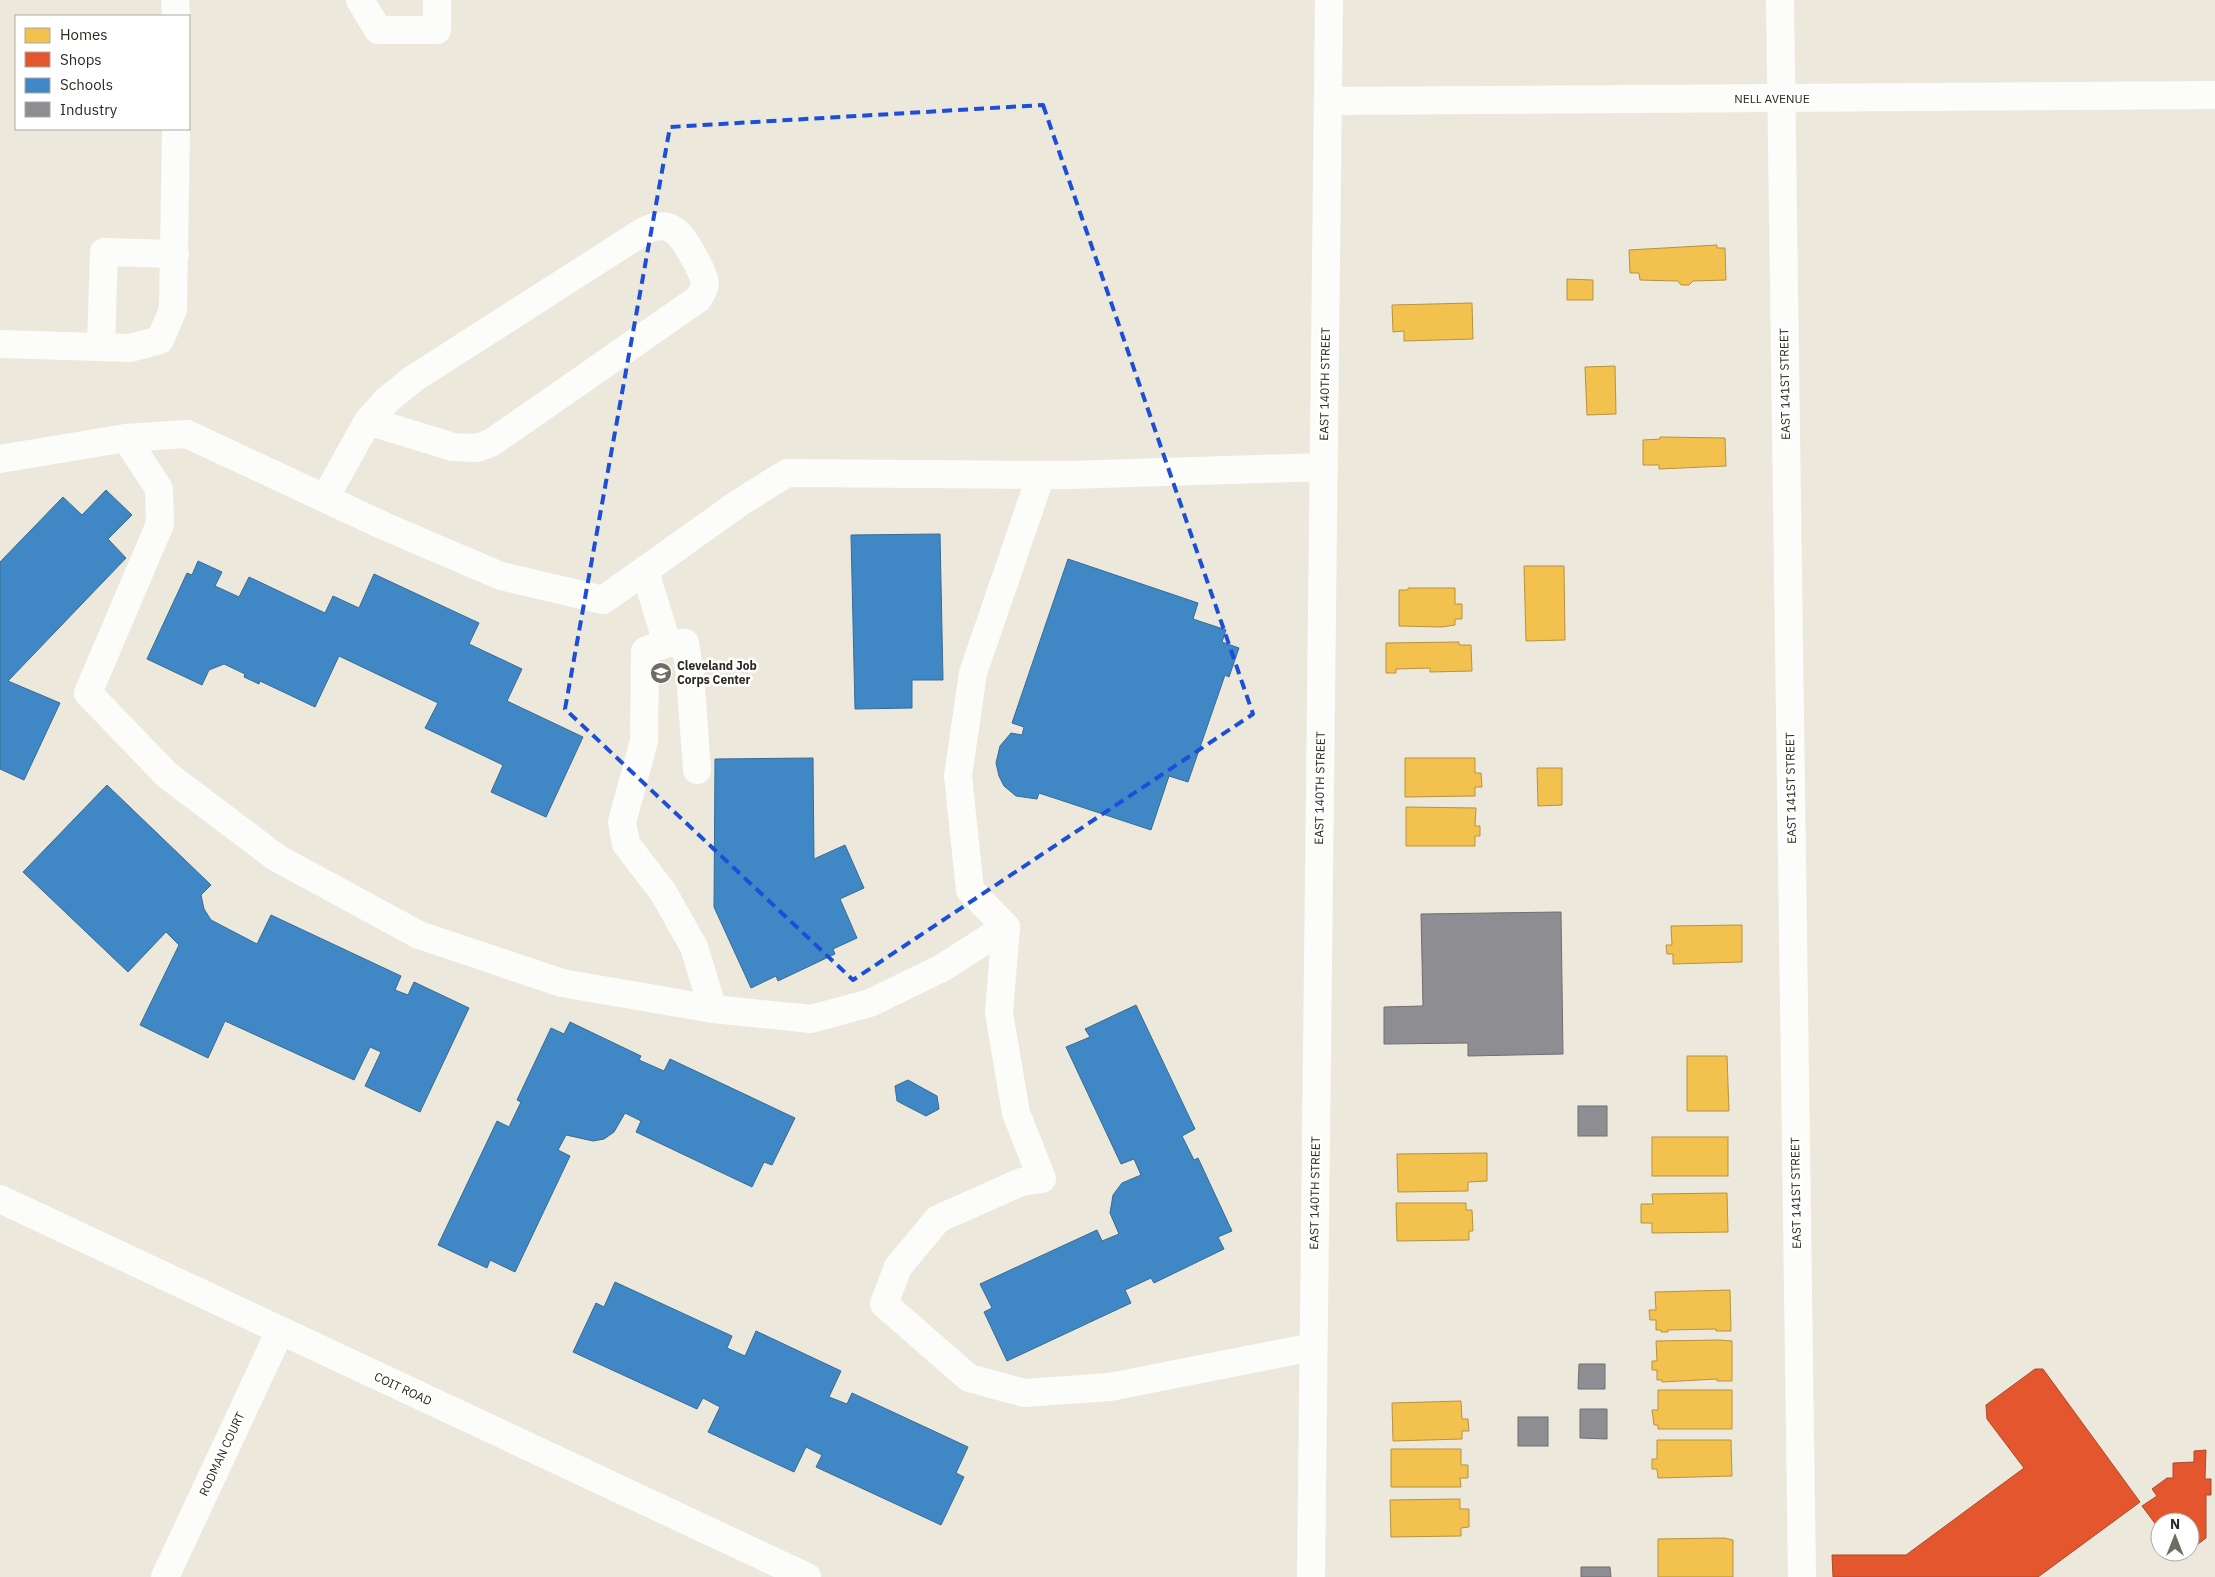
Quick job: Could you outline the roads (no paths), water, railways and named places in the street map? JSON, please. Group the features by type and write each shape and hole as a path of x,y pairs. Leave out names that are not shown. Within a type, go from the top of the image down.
{"street":[{"path":"175,0 176,15"},
{"path":"360,0 378,30 437,30 437,0"},
{"name":"EAST 140TH STREET","path":"1311,1577 1329,0"},
{"name":"EAST 141ST STREET","path":"1780,0 1802,1577"},
{"name":"NELL AVENUE","path":"1328,101 2215,95"},
{"path":"0,344 130,348 160,340 173,310 176,130"},
{"path":"325,498 368,421 387,400 413,379 655,226 669,227 682,236 703,274 705,287 698,298 491,443 477,448 453,448 368,421"},
{"path":"101,346 104,252 175,254"},
{"path":"0,459 126,438 187,434 501,576 603,600 739,503 787,473 1041,475 1324,468"},
{"path":"126,438 160,488 160,524 88,694 167,775 277,858 419,935 562,983 714,1009 811,1019 870,1003 942,968 1006,927"},
{"path":"1041,475 973,673 958,776 970,890 1006,927 999,1013 1016,1112 1042,1179 1021,1182 938,1219 898,1267 884,1304 969,1378 1024,1393 1110,1387 1313,1347"},
{"path":"645,571 667,643"},
{"path":"697,770 690,674 684,643 667,643 645,651 644,741 622,822 626,844 663,892 694,947 714,1009"},
{"name":"COIT ROAD","path":"0,1199 807,1577"},
{"name":"RODMAN COURT","path":"165,1577 280,1331"}],"place":[{"name":"Cleveland Job Corps Center","path":"661,673"}]}
